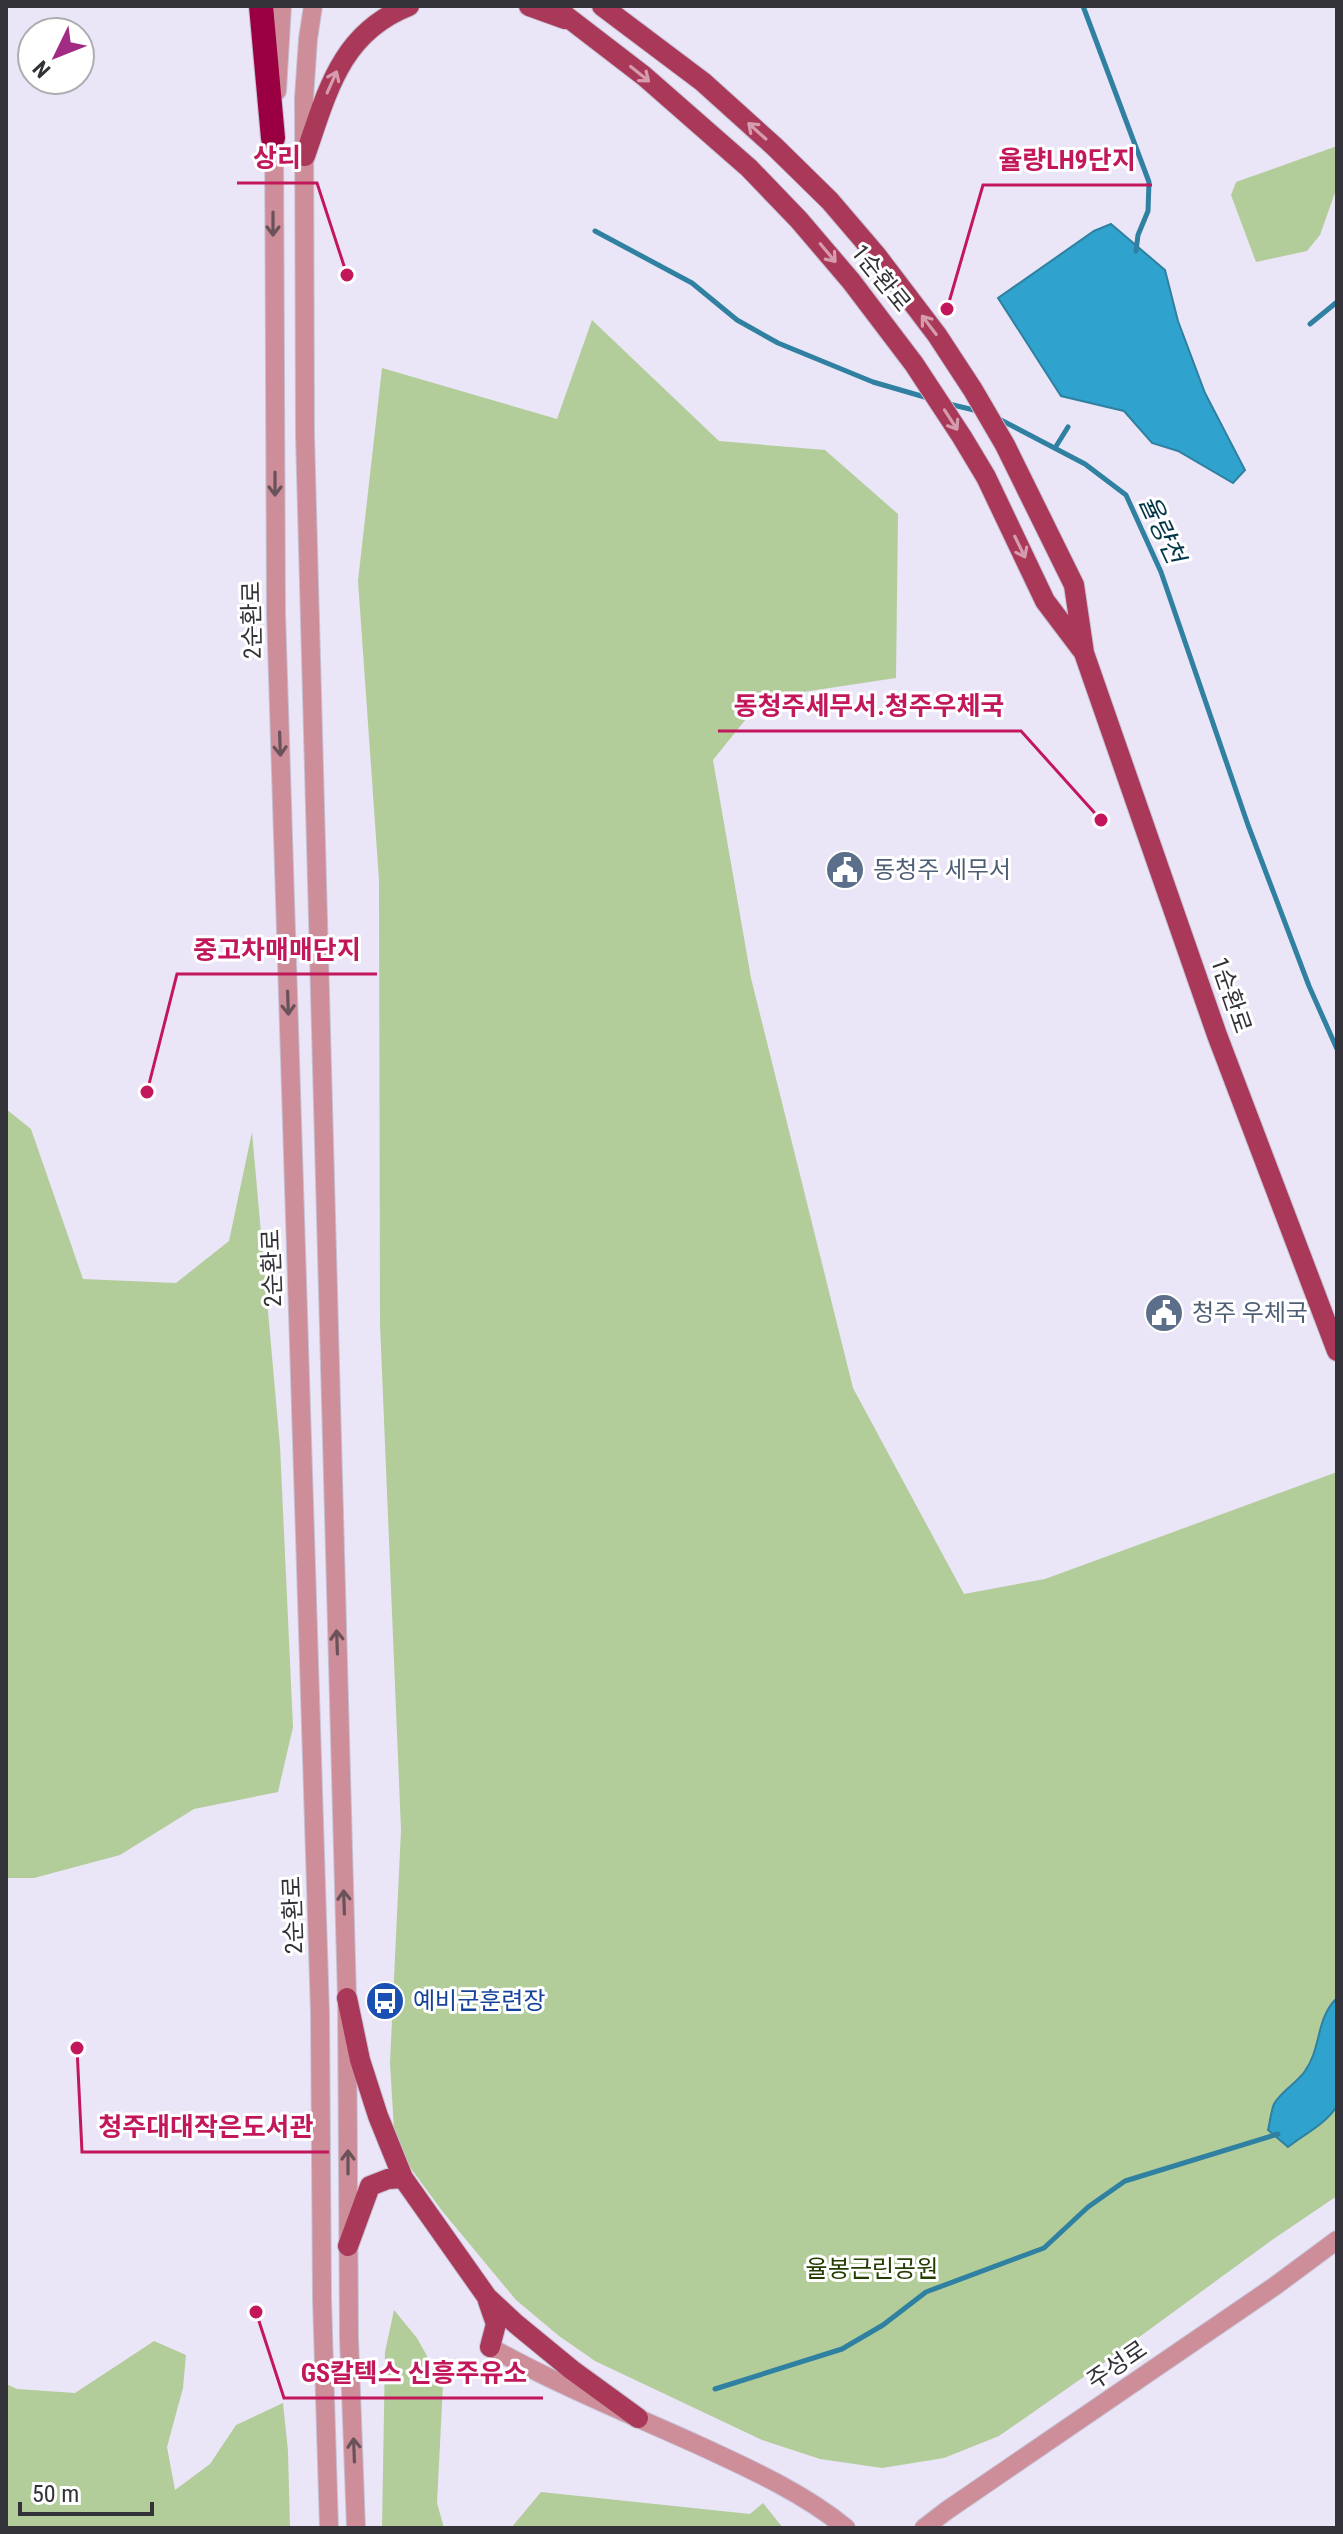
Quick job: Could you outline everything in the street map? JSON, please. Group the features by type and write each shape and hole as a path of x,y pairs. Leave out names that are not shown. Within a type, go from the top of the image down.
{"highway":[{"path":"261,6 273,138"}],"main road":[{"path":"305,156 332,79 348,53 376,26 409,6"},
{"path":"529,6 579,25"},
{"name":"1순환로","path":"553,6 664,94 749,168 842,271 914,364 986,477 1045,601 1084,653"},
{"name":"1순환로","path":"602,6 703,82 830,201 877,256 937,335 1005,445 1074,585 1084,653 1217,1035 1337,1351"},
{"path":"347,1998 360,2060 403,2178 487,2297 572,2370 638,2418"},
{"path":"348,2246 370,2186 388,2179 403,2178"},
{"path":"487,2297 496,2324 490,2347"}],"street":[{"name":"2순환로","path":"282,6 273,138 276,613 320,1997 322,2299 329,2528"},
{"path":"313,6 304,98 305,435 347,1998 348,2246 356,2528"},
{"name":"주성로","path":"924,2528 1337,2240"},
{"path":"490,2347 744,2466 831,2515 846,2528"}],"green space":[{"path":"1337,146 1337,187 1320,235 1307,251 1256,262 1231,195 1236,182"},
{"name":"율봉근린공원","path":"592,320 719,441 825,450 898,514 896,678 763,698 713,760 751,978 853,1388 964,1594 1045,1579 1337,1472 1337,2196 999,2436 944,2458 882,2468 820,2459 762,2440 595,2361 516,2300 443,2212 395,2147 390,2063 401,1830 380,1324 379,880 358,581 382,368 557,419"},
{"path":"6,1109 31,1129 83,1279 176,1283 229,1241 252,1132 280,1446 293,1727 278,1792 194,1809 120,1855 34,1878 6,1878"},
{"path":"394,2310 417,2338 443,2385 437,2503 444,2528 382,2528 385,2352"},
{"path":"154,2341 186,2355 183,2388 167,2447 175,2490 210,2464 236,2425 283,2403 290,2528 6,2528 6,2384 17,2389 75,2393"},
{"path":"541,2492 750,2514 763,2503 783,2528 511,2528"}],"water":[{"path":"1111,224 1165,270 1178,321 1205,393 1245,470 1233,483 1178,451 1152,443 1124,411 1061,396 998,298 1094,231"},
{"path":"1335,2000 1337,2106 1321,2123 1288,2147 1268,2130 1273,2107 1310,2062 1325,2016"}],"waterway":[{"path":"1083,6 1149,182 1148,211 1138,235 1136,251"},
{"name":"율량천","path":"595,231 692,283 737,320 778,343 873,382 928,398"},
{"path":"1310,324 1337,302"},
{"name":"율량천","path":"949,404 978,411"},
{"name":"율량천","path":"999,419 1085,464 1126,495 1161,572 1248,825 1309,986 1337,1049"},
{"path":"1055,448 1068,427"},
{"path":"715,2389 842,2349 883,2325 926,2292 1044,2248 1088,2207 1125,2181 1278,2134"}],"place":[{"name":"상리","path":"347,275"},
{"name":"율량LH9단지","path":"947,309"},
{"name":"동청주세무서.청주우체국","path":"1101,820"},
{"name":"동청주 세무서","path":"845,870"},
{"name":"중고차매매단지","path":"147,1092"},
{"name":"청주 우체국","path":"1164,1313"},
{"name":"예비군훈련장","path":"385,2001"},
{"name":"청주대대작은도서관","path":"77,2048"},
{"name":"GS칼텍스 신흥주유소","path":"256,2312"}]}
